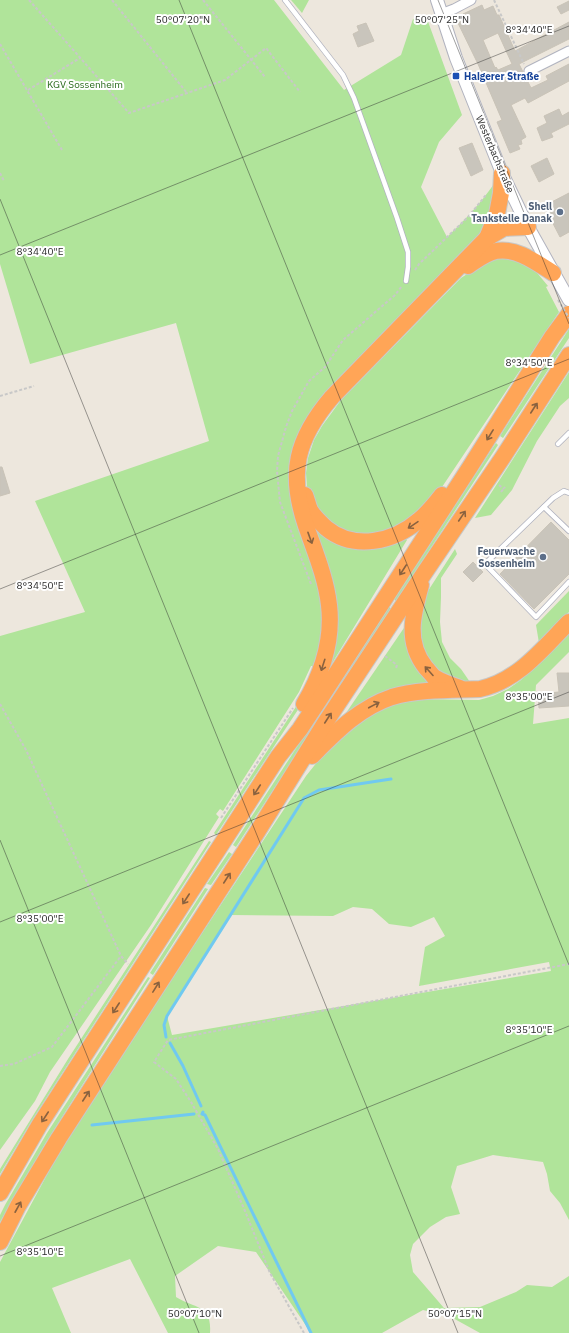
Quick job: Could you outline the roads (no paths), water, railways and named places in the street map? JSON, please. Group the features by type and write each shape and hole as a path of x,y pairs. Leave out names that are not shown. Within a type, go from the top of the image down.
{"highway":[{"path":"486,238 497,214 501,193 502,173"},
{"path":"0,1193 40,1124 260,787 278,757 293,724 314,687 324,664 330,623 329,605 320,566 298,500 296,484 296,467 302,443 314,421 332,396 486,238 504,228 528,227"},
{"path":"470,467 444,492 419,520 405,530 374,542 358,542 344,538 331,532 321,523 311,511 306,499 302,474 304,457 310,440 332,406 406,328 468,266 482,256 506,246 528,227"},
{"path":"496,251 506,250 528,257 553,273"},
{"path":"278,757 300,729 470,467 552,337 569,314"},
{"path":"0,1242 18,1206 59,1138 256,834 325,723 424,572 503,457 569,355"},
{"path":"424,572 414,612 412,628 414,646 420,660 432,675 443,682 463,689"},
{"path":"293,776 343,725 362,711 378,702 394,696 410,693 492,687 511,677 529,662 569,622"}],"main road":[{"name":"Westerbachstraße","path":"438,0 441,14 456,58 502,173 564,297"}],"street":[{"path":"441,14 471,0"},
{"path":"529,71 569,51"}],"lane":[{"path":"285,0 343,75 354,98 408,252 406,281"},
{"path":"558,444 569,433"},
{"path":"569,493 564,491 553,498 485,564 536,617 569,582"},
{"path":"544,507 569,531"}],"waterway":[{"path":"166,1037 164,1025 167,1016 304,798 319,790 391,779"},
{"path":"170,1043 183,1066 201,1106"},
{"path":"203,1112 202,1114 205,1115 311,1333"},
{"path":"92,1125 194,1114"}],"place":[{"name":"Haigerer Straße","path":"456,76"},
{"name":"Shell Tankstelle Danak","path":"560,212"},
{"name":"Feuerwache Sossenheim","path":"543,557"}],"park label":[{"name":"KGV Sossenheim","path":"85,84"}]}
